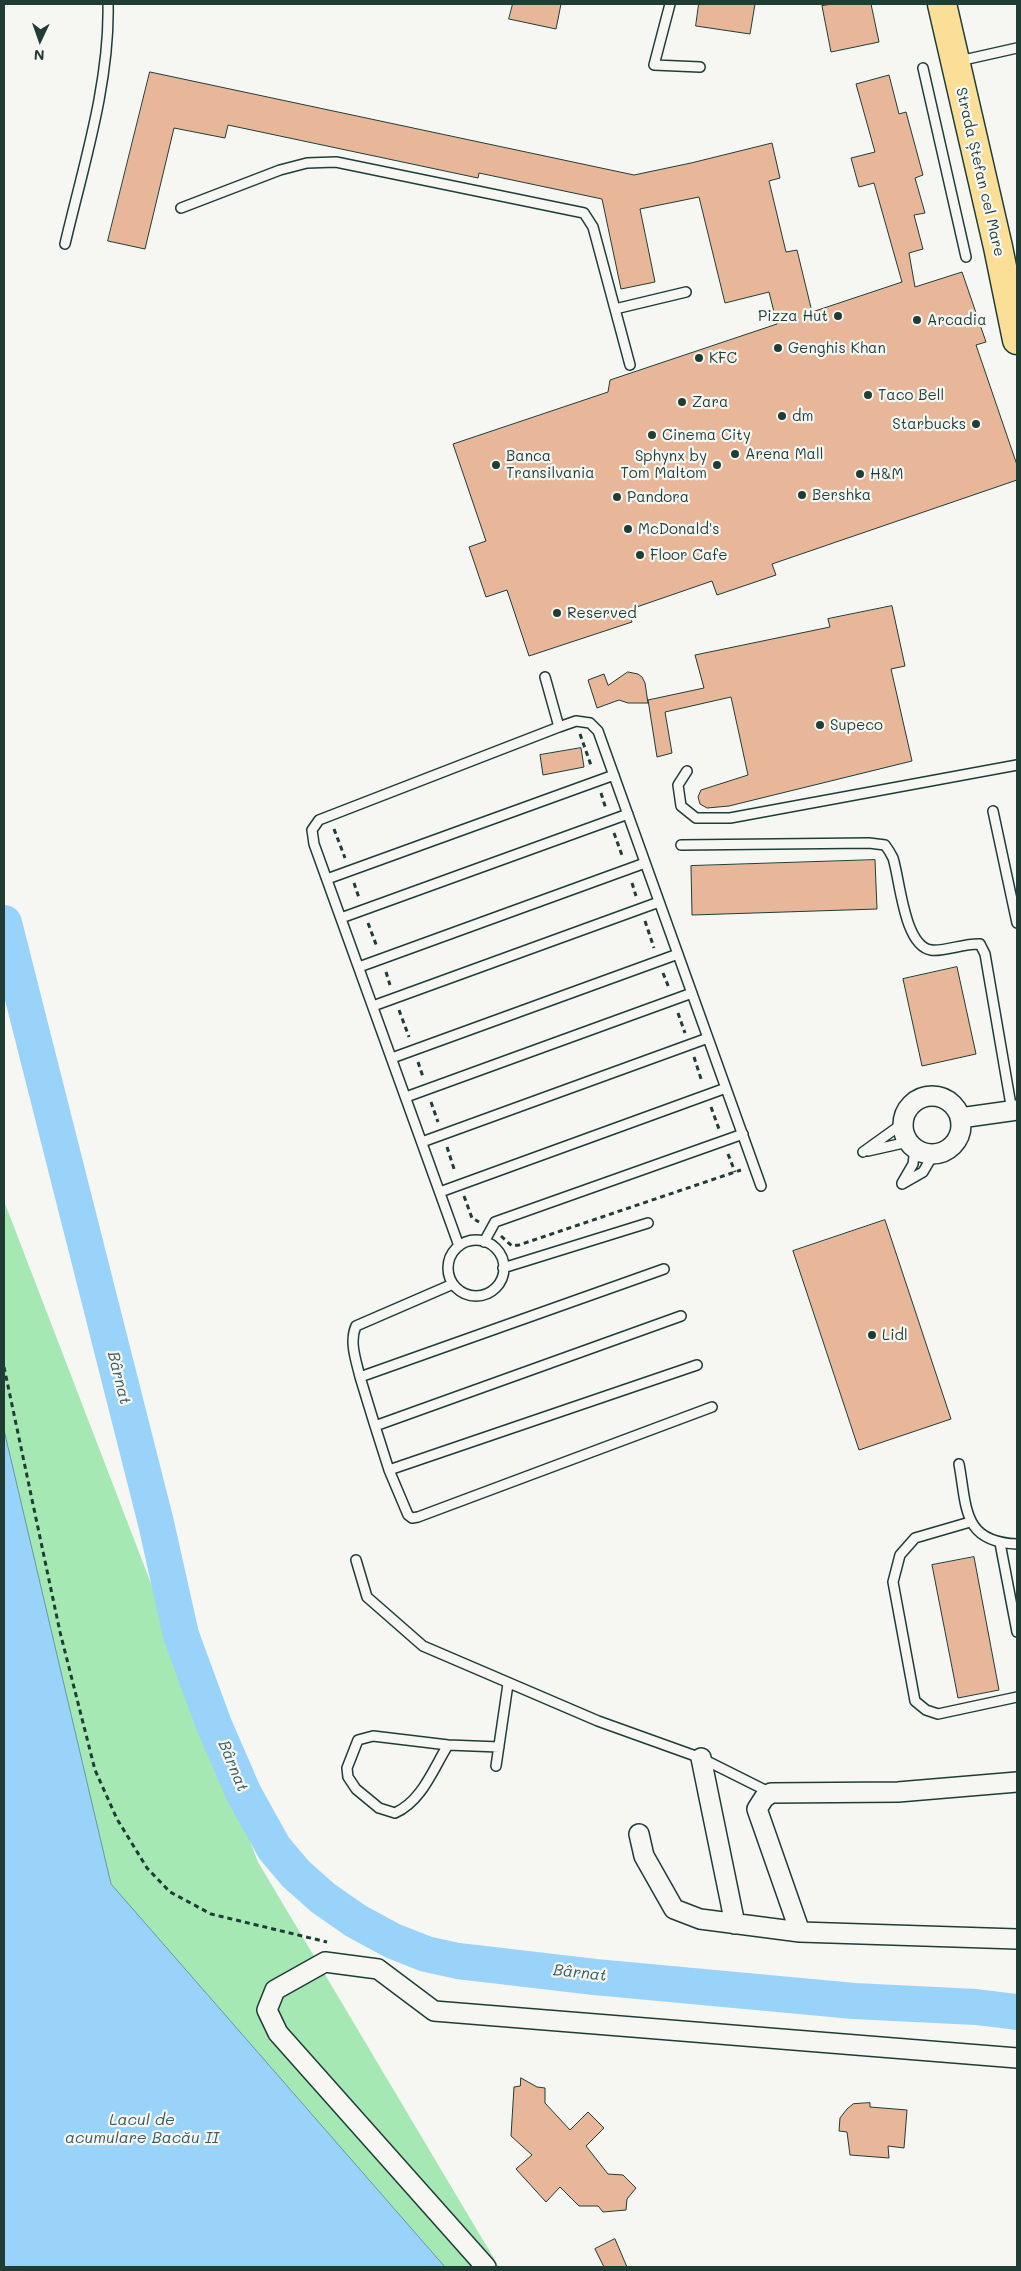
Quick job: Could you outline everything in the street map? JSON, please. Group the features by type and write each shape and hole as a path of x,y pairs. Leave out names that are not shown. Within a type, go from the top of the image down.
{"main road":[{"name":"Strada Ștefan cel Mare","path":"942,4 998,247 1014,308 1017,340"}],"street":[{"path":"925,1096 944,1098 953,1104 960,1118 961,1131 957,1140 951,1148 943,1153 933,1155 923,1154 911,1146 902,1124 909,1106 925,1096"},
{"path":"960,1118 1015,1110"},
{"path":"701,1758 735,1924"},
{"path":"800,1932 757,1809 764,1798 771,1794 898,1792 1017,1782"},
{"path":"639,1834 644,1856 674,1909 700,1919 800,1932 1017,1939"},
{"path":"486,2267 278,2034 267,2010 275,1990 325,1962 378,1969 434,2011 1017,2058"}],"lane":[{"path":"65,244 104,75 108,42 108,4"},
{"path":"670,4 654,64 700,67"},
{"path":"955,62 1017,48"},
{"path":"923,68 966,257"},
{"path":"181,208 280,170 307,163 336,162 568,208 584,213 594,227 630,365"},
{"path":"615,309 686,292"},
{"path":"545,677 559,727"},
{"path":"459,1246 314,844 312,830 318,820 576,721 590,723 598,731 761,1186"},
{"path":"686,770 678,785 682,806 696,818 730,818 1017,765"},
{"path":"327,879 614,775"},
{"path":"993,811 1017,924"},
{"path":"341,918 628,814"},
{"path":"681,845 870,843 885,845 892,856 910,930 919,945 931,950 980,944 986,954 1015,1110"},
{"path":"359,967 645,863"},
{"path":"373,1006 659,902"},
{"path":"392,1058 678,954"},
{"path":"406,1097 692,993"},
{"path":"422,1142 708,1038"},
{"path":"440,1192 726,1088"},
{"path":"902,1124 863,1152 911,1146 912,1164 902,1184 923,1172 933,1155"},
{"path":"484,1242 495,1222 743,1134"},
{"path":"504,1268 648,1223"},
{"path":"467,1242 484,1242 498,1252 504,1268 498,1284 484,1294 467,1294 459,1291 453,1284 448,1268 449,1260 459,1246 467,1242"},
{"path":"360,1377 664,1269"},
{"path":"453,1284 356,1326 352,1342 360,1377 389,1470 408,1515 412,1518 712,1407"},
{"path":"375,1426 681,1316"},
{"path":"389,1470 697,1365"},
{"path":"959,1464 970,1522 986,1539 1000,1543 1017,1544"},
{"path":"970,1522 915,1538 900,1555 893,1582 915,1701 926,1710 938,1714 1017,1698"},
{"path":"1000,1543 1017,1632"},
{"path":"356,1560 367,1597 423,1646 598,1721 701,1758 771,1794"},
{"path":"496,1766 508,1684"},
{"path":"448,1745 417,1797 407,1807 395,1813 379,1808 356,1789 348,1777 347,1768 358,1740 373,1736 448,1745 499,1747"}],"path":[{"path":"330,816 472,1218 491,1229 512,1246 519,1245 754,1166"},
{"path":"4,1367 60,1632 92,1760 117,1819 147,1868 170,1892 211,1914 335,1944"}],"green space":[{"path":"4,1201 258,1862 499,2267 4,2267"}],"water":[{"name":"Lacul de acumulare Bacău II","path":"4,1430 111,1884 445,2267 4,2267"}],"building":[{"path":"513,4 561,4 556,29 509,19"},
{"path":"699,4 755,4 750,34 696,26"},
{"path":"832,4 871,4 879,42 831,52 822,6"},
{"name":"Arena Mall","path":"150,72 634,175 772,143 780,178 769,181 786,252 797,250 812,312 902,282 874,183 859,187 851,158 875,152 856,84 889,75 899,114 906,112 923,175 915,178 925,213 914,215 923,249 909,253 915,287 962,272 986,342 976,345 1017,465 1017,480 772,564 776,575 717,595 712,581 628,610 632,622 529,656 507,590 486,597 469,547 486,541 453,444 608,392 610,380 777,324 769,292 725,303 699,197 640,209 655,282 621,289 602,199 479,173 478,178 228,125 225,138 174,128 145,249 108,241"},
{"name":"Supeco","path":"892,606 905,666 891,669 912,761 729,806 707,808 700,804 698,797 701,790 748,775 731,697 665,712 672,753 657,757 648,700 704,688 695,655 830,627 828,619"},
{"path":"628,672 642,677 645,683 648,703 628,703 619,700 597,708 588,680 604,674 608,685"},
{"path":"581,748 584,767 543,775 540,755"},
{"path":"875,860 877,909 692,915 691,866"},
{"path":"957,967 976,1054 922,1066 903,979"},
{"name":"Lidl","path":"885,1220 951,1419 859,1450 793,1251"},
{"path":"974,1557 999,1690 958,1698 932,1565"},
{"path":"521,2078 537,2087 545,2088 545,2103 570,2130 588,2112 604,2128 586,2146 608,2174 623,2175 636,2188 627,2199 626,2210 603,2212 598,2206 579,2206 560,2187 546,2202 516,2169 532,2155 511,2136 514,2087 520,2086"},
{"path":"870,2103 870,2107 907,2110 904,2148 888,2146 889,2158 850,2155 847,2132 839,2131 840,2118 847,2109 853,2104"},
{"path":"615,2239 627,2267 604,2267 595,2249"}],"waterway":[{"name":"Bârnat","path":"4,923 156,1523 181,1635 214,1725 244,1794 274,1848 296,1874 323,1898 356,1921 393,1941 426,1954 458,1961 595,1977 854,2001 976,2007 1017,2012"}],"place":[{"name":"Pizza Hut","path":"838,316"},
{"name":"Arcadia","path":"917,320"},
{"name":"Genghis Khan","path":"778,348"},
{"name":"KFC","path":"699,358"},
{"name":"Taco Bell","path":"868,395"},
{"name":"Zara","path":"682,402"},
{"name":"dm","path":"782,416"},
{"name":"Starbucks","path":"976,424"},
{"name":"Cinema City","path":"652,435"},
{"name":"Arena Mall","path":"735,454"},
{"name":"Banca Transilvania","path":"496,465"},
{"name":"Sphynx by Tom Maltom","path":"717,465"},
{"name":"H&M","path":"860,474"},
{"name":"Bershka","path":"802,495"},
{"name":"Pandora","path":"617,497"},
{"name":"McDonald's","path":"628,529"},
{"name":"Floor Cafe","path":"640,555"},
{"name":"Reserved","path":"557,613"},
{"name":"Supeco","path":"820,725"},
{"name":"Lidl","path":"872,1335"}]}
